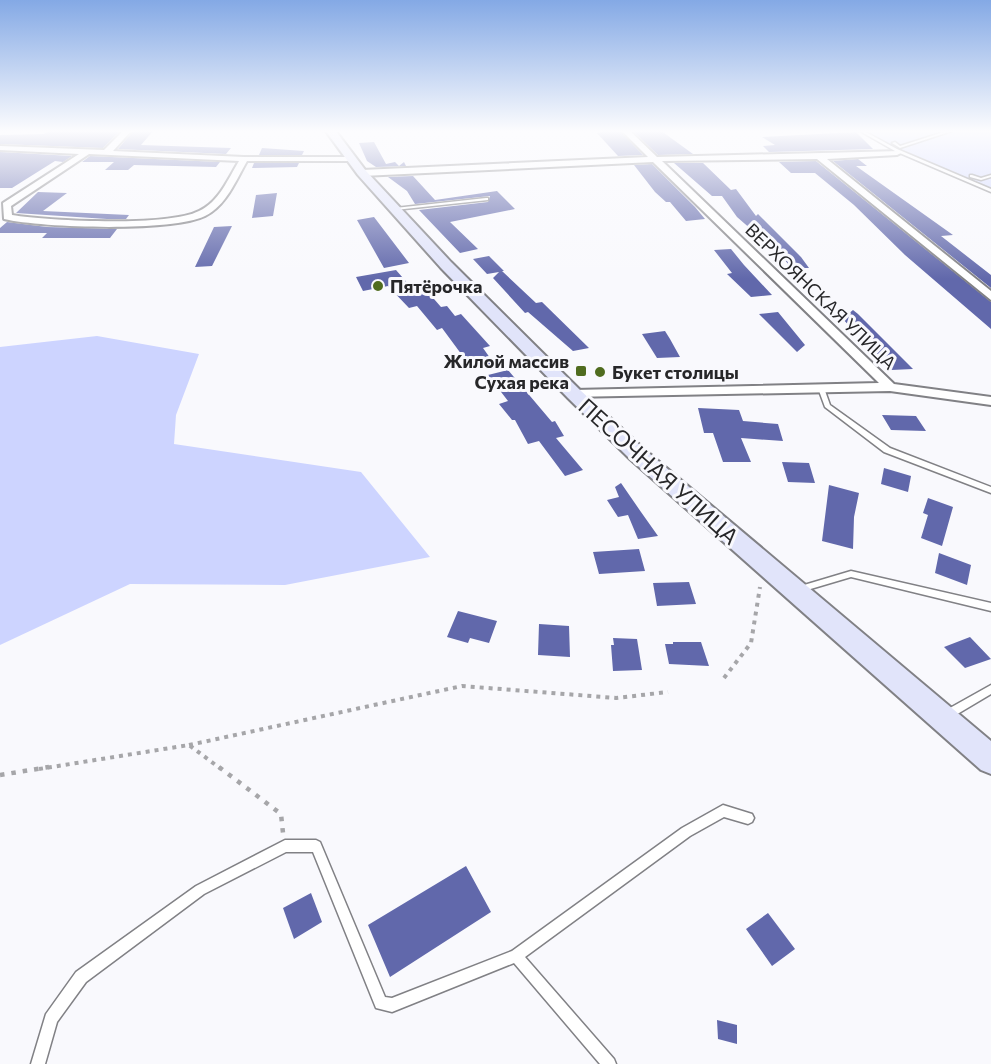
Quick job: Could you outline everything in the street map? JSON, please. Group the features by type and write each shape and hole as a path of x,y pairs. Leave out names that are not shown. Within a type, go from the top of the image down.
{"main road":[{"name":"ПЕСОЧНАЯ УЛИЦА","path":"368,180 446,265 637,454 991,760"}],"street":[{"path":"43,180 3,205 7,217 44,223 162,222 202,214 219,201 232,180"},
{"name":"ВЕРХОЯНСКАЯ УЛИЦА","path":"678,180 890,387"},
{"path":"847,180 991,297"},
{"path":"574,394 890,387 991,401"}],"lane":[{"path":"965,180 991,191"},
{"path":"395,209 486,198"},
{"path":"821,388 827,406 887,450 991,490"},
{"path":"794,591 851,574 991,607"},
{"path":"942,718 991,689"},
{"path":"38,1064 51,1019 81,977 200,890 285,846 316,846 381,1003 392,1005 516,956 686,832 723,811 748,818"},
{"path":"516,956 609,1064"}],"path":[{"path":"724,678 750,644 764,565"},
{"path":"0,775 189,745 462,686 616,698 668,692"},
{"path":"189,745 281,814 285,846"}],"shaded area":[{"path":"971,180 991,180 991,188"},
{"path":"97,336 199,354 176,415 174,444 361,472 430,557 285,585 130,584 0,645 0,347"}],"building":[{"path":"0,180 25,180 12,188 0,188"},
{"path":"392,180 416,180 435,200 497,191 515,209 450,222 478,249 460,253 419,210 488,202 490,196 415,204 407,191"},
{"path":"645,180 668,180 705,219 686,221 670,202 666,202"},
{"path":"693,180 720,180 731,190 736,189 756,216 758,214 809,268 791,268 782,256 737,217 722,196 712,196"},
{"path":"823,180 839,180 991,302 991,329 905,255 854,205"},
{"path":"856,180 875,180 953,235 941,236 991,275 991,288"},
{"path":"38,192 67,193 43,211 129,215 126,219 107,219 16,213"},
{"path":"277,193 273,216 252,218 256,195"},
{"path":"374,217 409,263 384,268 357,220"},
{"path":"7,222 47,227 117,229 110,238 42,238 47,233 0,233 0,228"},
{"path":"232,226 212,266 195,267 214,227"},
{"path":"731,249 772,295 751,297 727,274 732,273 714,250"},
{"path":"489,256 536,303 542,302 589,348 573,351 528,312 525,313 493,278 499,272 487,274 473,259"},
{"path":"396,270 416,293 427,291 441,307 447,306 455,316 461,314 490,346 483,348 495,365 473,370 442,328 437,330 417,306 409,308 388,286 363,291 356,277"},
{"path":"853,310 913,369 891,370 840,316 847,315"},
{"path":"778,312 805,345 797,352 759,314"},
{"path":"665,331 680,357 657,358 642,334"},
{"path":"508,370 552,422 555,421 564,436 556,438 583,470 565,476 539,441 528,444 515,420 512,420 499,404 508,401 488,375"},
{"path":"698,408 739,410 743,421 778,424 783,441 741,438 751,462 723,462 713,433 704,433"},
{"path":"882,415 916,416 926,431 891,430"},
{"path":"782,462 809,463 815,483 788,482"},
{"path":"884,468 911,476 908,492 881,484"},
{"path":"621,483 658,536 638,539 628,515 618,517 607,500 619,497 615,487"},
{"path":"829,485 859,493 854,517 853,549 822,541"},
{"path":"928,498 953,507 942,546 921,538 928,515 923,513"},
{"path":"639,549 645,571 599,574 593,552"},
{"path":"939,553 971,565 967,585 935,573"},
{"path":"689,582 696,604 657,606 653,583"},
{"path":"458,611 497,621 489,643 470,638 468,643 447,637"},
{"path":"539,624 569,626 570,657 538,655"},
{"path":"970,637 991,659 965,668 944,647"},
{"path":"613,638 637,639 642,670 613,671 611,645 614,645"},
{"path":"673,642 701,642 709,666 669,664 665,644 673,644"},
{"path":"466,866 491,912 390,977 368,925"},
{"path":"311,893 322,922 294,939 283,908"},
{"path":"768,913 795,949 772,966 746,929"},
{"path":"717,1020 737,1025 737,1044 718,1039"}],"place":[{"name":"Пятёрочка","path":"378,286"},
{"name":"Жилой массив Сухая река","path":"581,371"},
{"name":"Букет столицы","path":"600,372"}]}
